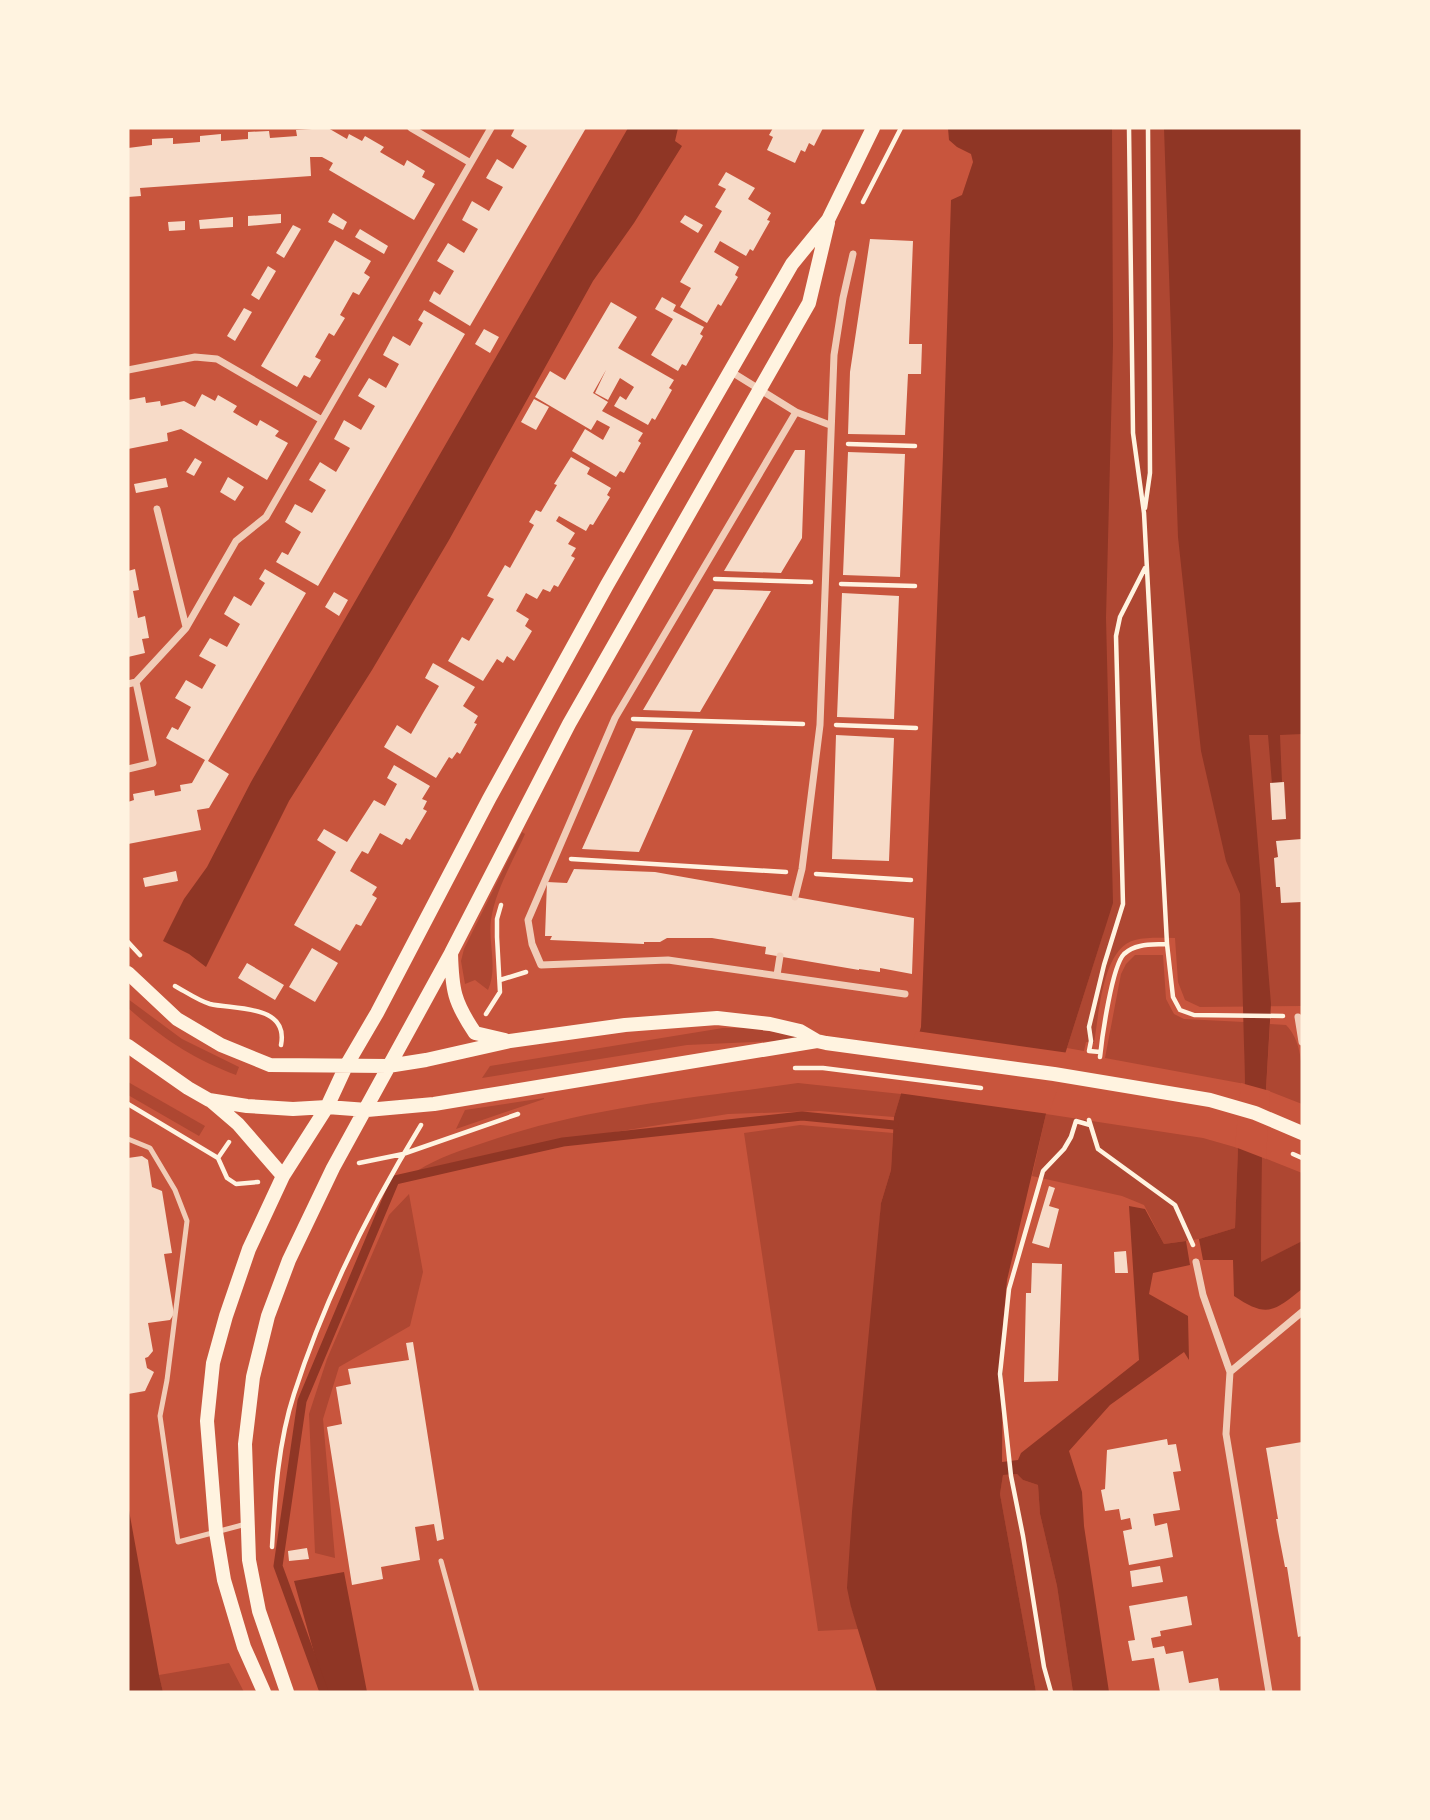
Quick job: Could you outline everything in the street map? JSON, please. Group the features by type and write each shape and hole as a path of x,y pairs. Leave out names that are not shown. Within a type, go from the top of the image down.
{"main road":[{"path":"264,1692 244,1647 225,1580 216,1532 207,1422 214,1363 226,1316 249,1249 283,1176 327,1107 346,1066 377,1013 489,799 792,264 828,220 869,142 873,128"},
{"path":"287,1692 259,1611 246,1524 244,1444 253,1377 268,1316 289,1260 333,1168 451,953 569,724 808,303 828,220"},
{"path":"451,953 452,982 459,1009 475,1033 510,1041"},
{"path":"128,973 177,1019 240,1053 270,1065 388,1066 510,1041 638,1024 717,1018 770,1024 800,1031 821,1042"},
{"path":"209,1100 293,1110 327,1107 367,1110 434,1104 821,1042 1054,1074 1210,1100 1255,1113 1302,1133"},
{"path":"129,1050 209,1100 239,1124 283,1176"}],"street":[{"path":"411,128 469,162"},
{"path":"128,769 153,764 132,683 186,628 236,541 266,517 491,128"},
{"path":"796,897 820,725 834,355 853,254"},
{"path":"128,370 195,357 217,359 322,420"},
{"path":"730,371 796,412 830,425"},
{"path":"796,412 615,718 528,920 532,944 541,965 668,960 905,994"},
{"path":"157,509 186,628"},
{"path":"778,975 780,956"},
{"path":"1298,1017 1302,1042"},
{"path":"1196,1262 1203,1295 1230,1372 1226,1434 1269,1692"},
{"path":"1230,1372 1302,1312"}],"lane":[{"path":"128,1139 150,1148 175,1190 187,1221 160,1416 178,1542 246,1524"},
{"path":"441,1561 477,1692"}],"path":[{"path":"1129,128 1133,433 1144,513 1167,944 1173,997 1180,1010 1194,1015 1276,1016"},
{"path":"1144,513 1150,473 1147,128"},
{"path":"830,443 915,446"},
{"path":"1146,565 1120,617 1116,636 1123,904 1088,1027 1091,1041 1088,1051 1100,1055 1116,968 1124,954 1137,946 1167,944"},
{"path":"615,718 916,728"},
{"path":"554,858 911,880"},
{"path":"500,980 541,965"},
{"path":"823,1068 988,1089"},
{"path":"272,1555 276,1481 293,1395 342,1269 403,1154 434,1104"},
{"path":"1051,1692 1044,1667 1011,1476 1000,1374 1009,1289 1043,1171 1064,1149 1076,1121 1090,1122 1098,1149 1175,1205 1192,1240"},
{"path":"1290,1153 1302,1158"}],"shaded area":[{"path":"628,128 678,128 675,141 682,146 634,223 593,281 449,540 372,670 289,801 206,967 189,954 163,941 184,899 207,867 251,782"},
{"path":"948,128 1112,128 1113,345 1106,618 1113,903 1046,1114 1007,1280 1003,1325 1002,1462 1018,1460 1021,1453 1139,1360 1129,1206 1145,1209 1164,1244 1186,1241 1190,1265 1153,1273 1149,1294 1188,1316 1189,1360 1184,1352 1110,1405 1069,1451 1082,1492 1084,1526 1109,1692 1073,1692 1057,1586 1040,1514 1038,1485 1023,1480 1017,1474 1003,1475 1000,1494 1036,1692 877,1692 847,1588 881,1203 891,1170 894,1117 921,1027 951,200 962,195 973,162 971,154 949,140"},
{"path":"1083,128 1302,128 1302,1006 1200,1007 1185,1000 1178,982 1175,938 1135,940 1124,946 1115,956 1109,969 1100,1000 1094,1043 1086,1042 1084,1051 1067,1048 1103,934"},
{"path":"1164,128 1302,128 1302,734 1280,735 1282,782 1272,784 1268,735 1249,735 1271,1004 1262,1157 1261,1262 1302,1241 1302,1289 1284,1303 1262,1310 1234,1296 1233,1260 1203,1260 1199,1239 1235,1228 1238,1148 1245,1083 1240,894 1226,861 1201,751 1178,537"},
{"path":"522,832 525,834 500,887 493,909 490,929 493,964 488,990 475,980 465,984 461,961 464,949"},
{"path":"1135,955 1163,955 1166,999 1174,1014 1184,1019 1244,1022 1245,1084 1105,1058 1121,974"},
{"path":"128,999 182,1039 239,1067 236,1075 192,1055 153,1029 128,1008"},
{"path":"1270,1024 1286,1025 1297,1042 1301,1062 1302,1104 1266,1090"},
{"path":"723,1028 750,1028 800,1036 797,1039 776,1041 687,1045 482,1078 490,1066"},
{"path":"128,1082 205,1126 199,1136 128,1095"},
{"path":"798,1083 901,1094 894,1117 819,1111 728,1114 527,1146 417,1171 459,1151 562,1120 640,1105"},
{"path":"544,1099 456,1129 465,1110"},
{"path":"1046,1114 1203,1138 1238,1148 1235,1228 1199,1239 1164,1244 1144,1205 1122,1196 1032,1176"},
{"path":"800,1125 893,1133 891,1170 881,1203 851,1607 859,1629 818,1631 744,1133"},
{"path":"1262,1157 1302,1173 1302,1241 1261,1263"},
{"path":"409,1194 423,1272 410,1326 339,1367 323,1419 335,1558 315,1553 309,1414 327,1359 389,1215"},
{"path":"1017,1474 1023,1480 1038,1485 1040,1514 1057,1586 1073,1692 1036,1692 1000,1494 1003,1475"},
{"path":"128,1505 159,1675 163,1692 129,1692"},
{"path":"344,1572 367,1692 325,1692 294,1581"},
{"path":"229,1663 244,1692 163,1692 159,1675"}],"pier":[{"path":"916,1031 1069,1053 1049,1114 898,1093"},
{"path":"1241,1083 1270,1091 1266,1159 1235,1147"}],"building":[{"path":"328,128 347,139 349,134 362,141 365,136 384,147 380,152 404,166 407,160 425,171 422,177 435,184 414,220 329,170 333,163 322,157 310,157 311,176 140,188 141,196 128,197 128,148 152,145 152,139 173,138 173,144 187,143 200,142 200,136 221,134 221,141 248,139 248,132 269,131 270,138 297,136 296,130"},
{"path":"515,128 586,128 470,326 429,301 434,291 440,295 454,271 437,261 448,243 464,253 478,229 462,220 472,201 489,211 503,187 486,178 497,159 513,169 527,146 511,136"},
{"path":"773,128 823,128 814,146 809,143 805,152 801,150 795,163 767,150 773,137 769,135"},
{"path":"726,172 755,188 748,199 771,213 767,220 770,221 753,251 750,249 746,256 720,241 714,252 739,267 735,275 738,277 721,306 718,304 707,323 680,307 691,288 680,282 722,211 715,207 726,189 718,185"},
{"path":"333,213 347,222 343,230 328,222"},
{"path":"281,214 281,223 248,226 248,216"},
{"path":"685,215 703,225 698,233 680,222"},
{"path":"233,217 233,227 200,229 199,220"},
{"path":"185,221 185,230 169,231 168,222"},
{"path":"293,225 301,229 284,258 276,253"},
{"path":"360,229 388,246 384,254 355,237"},
{"path":"870,239 913,241 909,344 922,344 921,374 908,374 905,435 848,434 850,372"},
{"path":"335,240 371,261 364,273 370,277 359,295 353,292 340,315 345,318 334,336 329,333 315,357 321,360 310,378 304,375 297,387 261,366"},
{"path":"268,266 276,271 259,300 251,295"},
{"path":"662,297 676,305 673,311 704,327 700,334 703,336 686,366 682,364 678,371 651,355 673,319 655,309"},
{"path":"611,302 637,317 618,348 674,380 669,388 672,390 655,420 652,418 648,425 614,406 620,396 626,400 634,387 620,378 608,400 595,393 606,370 593,393 608,402 602,411 643,433 638,441 641,443 624,473 620,471 616,477 572,451 585,429 603,440 610,427 597,420 591,430 535,397 550,371 565,380"},
{"path":"244,308 252,312 235,341 227,336"},
{"path":"424,310 465,334 318,586 276,562 282,552 288,555 301,532 285,522 295,504 312,513 326,490 309,480 320,462 336,472 350,448 334,439 344,420 361,430 375,406 358,396 369,378 386,388 399,364 383,355 393,336 410,346 423,323 418,320"},
{"path":"484,329 499,337 490,353 475,344"},
{"path":"202,394 215,401 218,395 237,406 233,412 257,426 260,420 279,431 275,436 288,443 267,480 181,429 167,433 168,441 128,449 128,400 145,397 146,403 160,401 161,406 184,401 195,407"},
{"path":"534,399 549,407 536,430 521,422"},
{"path":"795,450 805,450 802,538 781,573 724,571"},
{"path":"848,452 905,454 900,577 843,575"},
{"path":"571,457 590,468 587,474 611,488 607,495 610,497 593,525 590,524 586,531 559,516 556,521 575,533 568,544 576,548 571,556 575,558 558,587 554,585 550,592 543,589 537,599 526,593 516,611 529,619 525,626 532,631 514,661 507,656 503,663 497,659 483,681 448,661 462,637 469,641 494,599 487,596 505,565 510,568 534,525 529,522 536,510 541,512"},
{"path":"195,458 202,462 194,476 186,472"},
{"path":"228,477 244,487 235,501 220,492"},
{"path":"166,478 168,487 136,493 134,484"},
{"path":"135,569 139,590 133,591 138,618 145,616 149,638 142,639 145,653 128,657 128,571"},
{"path":"265,569 306,593 208,761 229,774 209,808 197,810 201,830 128,844 128,802 134,800 133,794 154,790 155,796 181,791 180,785 192,783 205,760 166,738 172,727 178,730 191,707 175,698 186,680 202,689 216,665 199,656 210,638 227,647 240,624 224,614 234,596 251,606 265,583 259,579"},
{"path":"714,589 771,591 700,712 643,710"},
{"path":"334,592 348,600 339,616 325,607"},
{"path":"842,593 899,596 894,719 837,717"},
{"path":"433,663 475,687 463,706 478,716 474,723 477,724 460,754 457,752 452,759 449,757 436,778 384,747 397,725 411,734 439,686 425,678"},
{"path":"636,728 693,730 639,852 582,849"},
{"path":"836,735 894,738 889,861 832,859"},
{"path":"394,765 430,786 422,799 427,801 423,809 427,811 410,840 406,838 402,845 380,833 368,854 362,851 355,862 350,871 377,887 372,895 377,898 361,926 356,924 340,951 294,925 336,852 317,840 324,829 347,842 374,800 385,806 397,784 387,778"},
{"path":"1284,782 1286,819 1272,820 1270,783"},
{"path":"1302,839 1302,902 1281,903 1280,887 1276,887 1276,841"},
{"path":"574,869 655,872 914,918 912,974 880,968 880,972 859,970 765,954 766,947 712,938 667,938 660,942 644,944 550,940 552,936 545,936 547,882 567,883"},
{"path":"176,871 178,881 145,887 143,878"},
{"path":"312,948 338,963 315,1002 289,987"},
{"path":"247,963 284,985 275,1000 238,978"},
{"path":"142,1156 148,1160 152,1187 162,1191 172,1253 164,1254 174,1314 170,1320 148,1323 153,1351 145,1358 147,1368 154,1372 145,1391 128,1394 128,1158"},
{"path":"1049,1186 1055,1188 1049,1206 1059,1209 1049,1248 1032,1243"},
{"path":"1126,1251 1128,1273 1115,1273 1114,1252"},
{"path":"1032,1263 1062,1264 1058,1381 1024,1382 1026,1293 1031,1293"},
{"path":"413,1342 444,1539 437,1541 434,1524 415,1527 420,1560 381,1567 383,1579 352,1585 327,1427 342,1424 336,1387 351,1384 348,1369 409,1360 406,1343"},
{"path":"1167,1439 1168,1445 1176,1444 1181,1471 1173,1472 1180,1510 1153,1514 1155,1526 1167,1523 1173,1557 1129,1565 1123,1531 1132,1529 1130,1518 1121,1520 1119,1509 1105,1511 1101,1490 1105,1489 1107,1450"},
{"path":"1302,1442 1302,1636 1298,1637 1266,1448"},
{"path":"307,1548 309,1559 289,1561 288,1551"},
{"path":"1160,1566 1163,1582 1132,1587 1130,1571"},
{"path":"1187,1596 1192,1625 1160,1631 1161,1636 1151,1638 1153,1648 1164,1646 1166,1654 1183,1651 1189,1683 1218,1678 1220,1692 1160,1692 1154,1658 1132,1661 1128,1641 1135,1640 1129,1606"}],"waterway":[{"path":"324,1692 278,1566 302,1401 395,1180 563,1142 802,1116 894,1125"}]}
